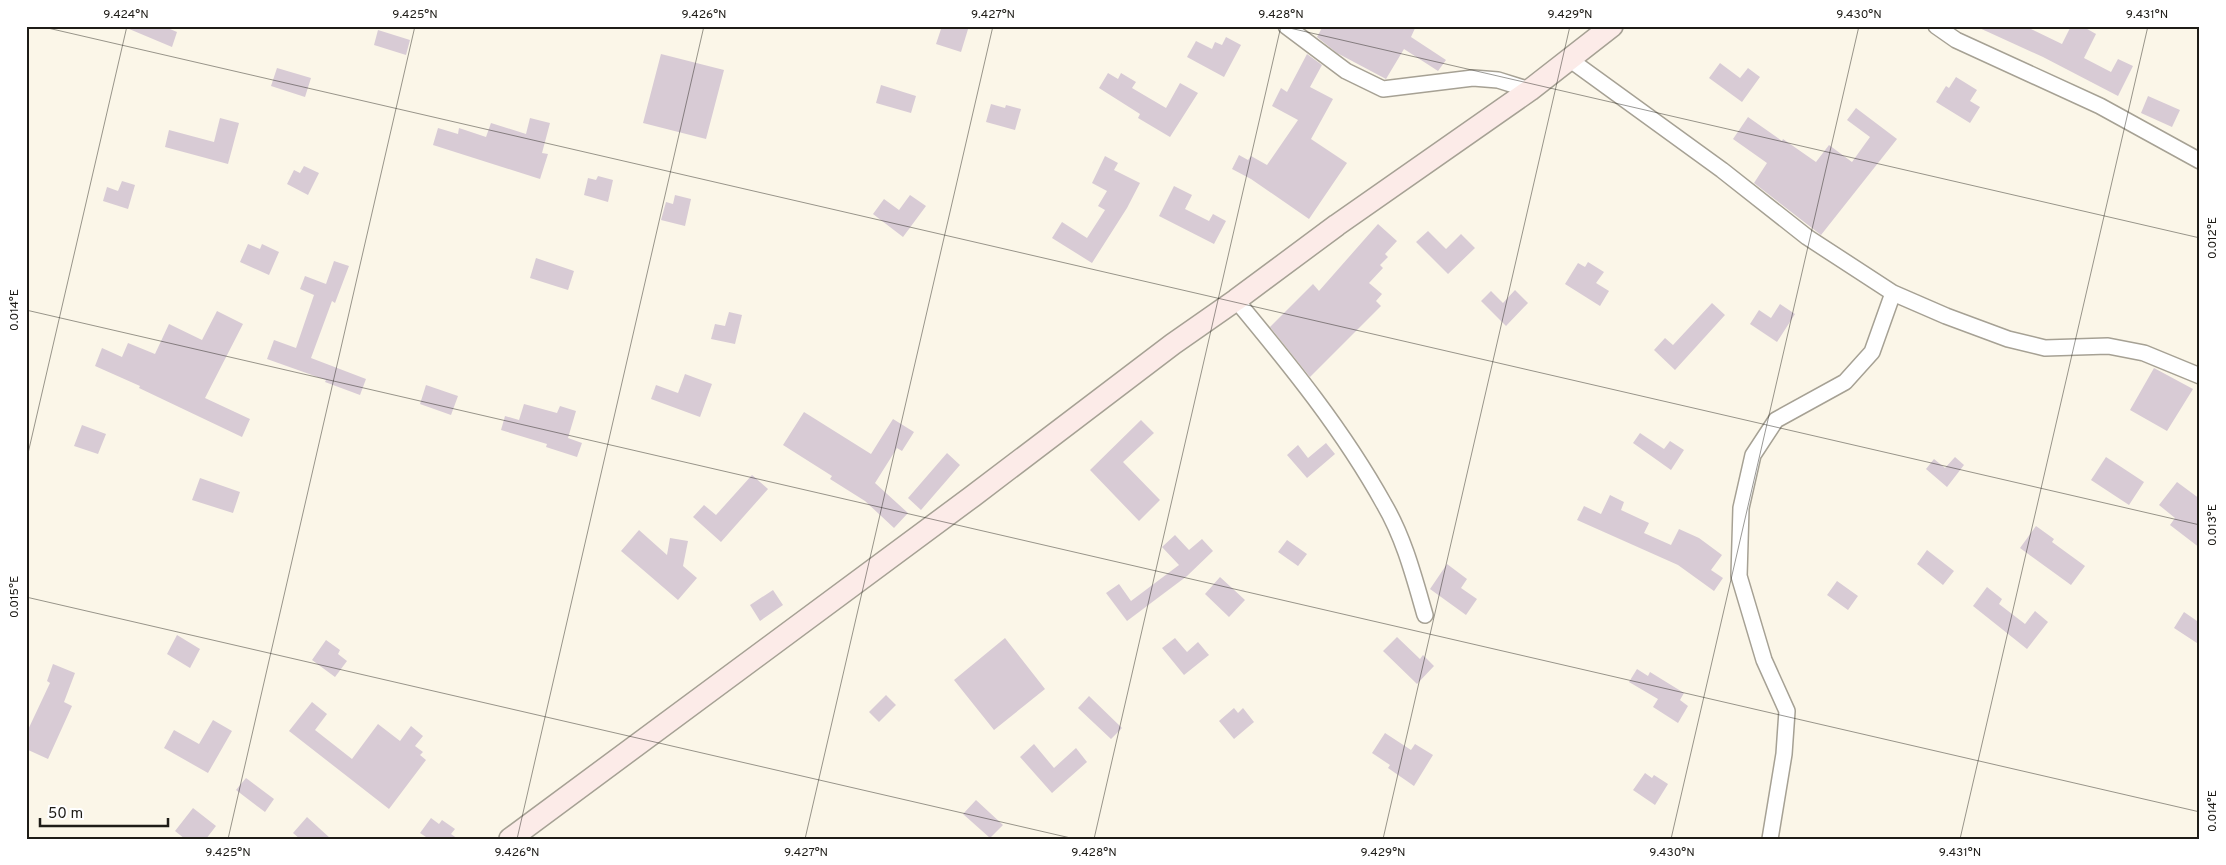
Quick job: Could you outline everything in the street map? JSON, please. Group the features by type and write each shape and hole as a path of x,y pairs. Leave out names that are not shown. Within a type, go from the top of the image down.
{"street":[{"path":"1286,26 1346,71 1383,89 1473,78 1498,80 1530,90"},
{"path":"510,839 981,490 1173,344 1337,225 1530,90 1612,26"},
{"path":"1936,26 1956,40 2100,106 2200,162"},
{"path":"1570,59 1722,170 1807,237 1893,293 1946,316 2008,339 2045,348 2117,347 2144,353 2200,376"},
{"path":"1770,839 1784,754 1787,711 1764,660 1739,576 1740,508 1753,455 1776,420 1845,382 1872,352 1893,293"},
{"path":"1236,300 1302,380 1385,505 1407,555 1425,615"}],"building":[{"path":"122,26 163,26 177,32 172,47"},
{"path":"942,26 969,26 961,52 936,44"},
{"path":"1323,26 1416,26 1411,37 1446,60 1438,71 1404,49 1386,79 1337,53 1317,37"},
{"path":"1975,26 2025,26 2062,44 2071,26 2082,26 2096,34 2084,58 2111,72 2118,59 2133,66 2118,96 2043,57"},
{"path":"378,30 410,40 406,55 374,45"},
{"path":"1226,37 1241,45 1224,77 1187,57 1196,41 1212,49 1215,42 1222,45"},
{"path":"661,54 724,70 706,139 643,123"},
{"path":"1307,54 1322,65 1310,87 1333,99 1311,139 1347,163 1309,219 1251,179 1232,169 1239,155 1248,160 1251,156 1267,165 1298,120 1272,106 1281,88 1287,92"},
{"path":"1720,63 1740,78 1748,68 1760,77 1742,102 1709,78"},
{"path":"277,68 311,78 305,97 271,86"},
{"path":"1108,73 1118,79 1121,73 1136,82 1132,88 1166,108 1180,83 1198,93 1170,137 1138,118 1140,114 1099,88"},
{"path":"1956,77 1977,90 1970,101 1980,107 1970,123 1936,102 1946,86 1949,88"},
{"path":"881,85 916,96 911,113 876,103"},
{"path":"2148,96 2180,110 2172,127 2141,113"},
{"path":"991,104 1005,108 1006,105 1021,109 1015,130 986,122"},
{"path":"1856,108 1897,139 1821,235 1754,183 1767,163 1733,139 1748,117 1816,162 1829,145 1852,162 1870,137 1847,120"},
{"path":"220,118 239,123 228,164 165,147 169,130 214,142"},
{"path":"530,118 550,123 542,153 548,154 540,179 433,145 438,128 458,134 459,128 486,137 491,123 526,134"},
{"path":"1105,156 1118,163 1114,170 1140,183 1127,208 1092,263 1052,238 1062,222 1087,238 1105,210 1098,206 1107,191 1092,183"},
{"path":"304,166 319,173 308,195 287,184 294,170 300,173"},
{"path":"598,176 613,180 608,202 584,195 588,178 596,180"},
{"path":"122,181 135,185 128,209 103,201 107,187 118,191"},
{"path":"1174,186 1192,195 1185,209 1209,221 1213,214 1226,221 1214,244 1159,216"},
{"path":"675,195 691,199 685,226 661,220 666,202 673,204"},
{"path":"910,195 926,206 903,237 873,214 884,199 899,210"},
{"path":"1378,224 1397,241 1385,254 1388,257 1380,265 1383,268 1369,283 1382,294 1376,301 1381,306 1310,377 1270,327 1313,284 1319,291"},
{"path":"1428,231 1446,249 1461,234 1475,248 1448,274 1416,242"},
{"path":"248,244 260,249 262,244 279,252 269,275 240,262"},
{"path":"536,258 574,271 568,290 530,278"},
{"path":"334,261 349,266 335,303 332,301 311,358 366,379 360,395 325,382 326,380 267,359 274,340 296,348 314,295 300,289 305,276 326,284"},
{"path":"1588,262 1604,272 1596,283 1609,291 1600,306 1565,284 1578,263 1585,267"},
{"path":"1515,290 1528,303 1506,326 1481,301 1491,291 1503,303"},
{"path":"1712,303 1725,315 1675,370 1654,350 1665,338 1673,345"},
{"path":"1780,304 1795,314 1777,342 1750,324 1759,310 1771,318"},
{"path":"217,311 243,324 205,398 250,419 242,437 139,388 140,386 95,366 102,348 122,357 128,343 155,354 169,324 202,340"},
{"path":"729,312 742,315 735,344 711,339 715,324 725,326"},
{"path":"2154,368 2193,389 2167,431 2130,410"},
{"path":"685,374 712,384 700,417 651,399 656,385 678,393"},
{"path":"426,385 458,396 451,415 420,404"},
{"path":"524,404 557,413 560,406 576,411 568,438 582,443 577,457 546,447 547,444 501,430 505,416 519,420"},
{"path":"804,412 871,454 893,419 914,432 902,451 897,448 875,483 908,513 894,528 865,501 830,479 832,476 783,445"},
{"path":"1141,420 1154,433 1123,462 1160,500 1139,521 1090,470"},
{"path":"82,425 106,434 98,454 74,446"},
{"path":"1640,433 1664,449 1670,441 1684,450 1671,470 1633,443"},
{"path":"1326,443 1335,454 1307,478 1287,455 1298,445 1308,458"},
{"path":"947,453 960,465 921,510 908,498"},
{"path":"1955,457 1964,465 1947,487 1926,469 1934,459 1945,468"},
{"path":"2106,457 2144,482 2129,505 2091,480"},
{"path":"752,475 768,489 721,542 693,517 704,505 716,515"},
{"path":"200,478 240,492 233,513 192,500"},
{"path":"2177,482 2200,499 2200,548 2170,525 2175,518 2159,505"},
{"path":"1610,495 1624,502 1621,510 1649,523 1644,533 1671,545 1679,529 1699,538 1722,555 1711,570 1723,578 1714,591 1678,565 1577,520 1584,506 1601,514"},
{"path":"2036,526 2054,539 2052,542 2085,566 2071,585 2020,548"},
{"path":"639,530 667,555 670,538 688,541 683,566 697,578 678,600 621,551"},
{"path":"1175,535 1189,550 1202,539 1213,551 1187,576 1127,621 1106,593 1119,584 1131,601 1179,565 1162,547"},
{"path":"1287,540 1307,554 1298,566 1278,552"},
{"path":"1927,550 1954,571 1943,585 1917,564"},
{"path":"1447,564 1467,579 1461,588 1477,599 1466,615 1430,589"},
{"path":"1220,577 1245,600 1229,617 1205,594"},
{"path":"1837,581 1858,596 1848,610 1827,595"},
{"path":"1987,587 2002,599 1999,604 2025,624 2035,611 2048,622 2027,649 1973,606"},
{"path":"773,590 783,605 760,621 750,605"},
{"path":"2184,612 2200,623 2200,645 2174,628"},
{"path":"177,635 200,649 190,668 167,654"},
{"path":"1397,637 1420,659 1423,655 1434,666 1417,684 1383,651"},
{"path":"1005,638 1045,689 994,730 954,680"},
{"path":"1175,638 1187,652 1198,642 1209,655 1184,675 1162,648"},
{"path":"326,640 340,650 338,654 347,661 335,677 312,660"},
{"path":"53,664 75,673 64,702 72,706 48,759 26,749 26,734 50,683 47,681"},
{"path":"1637,669 1648,676 1650,672 1684,693 1680,700 1688,706 1678,723 1653,707 1658,699 1629,682"},
{"path":"886,695 896,705 879,722 869,712"},
{"path":"1089,696 1122,728 1111,739 1078,708"},
{"path":"312,702 327,714 315,730 352,759 378,724 400,741 411,726 423,736 415,746 423,752 420,755 426,760 389,809 289,731"},
{"path":"1234,708 1238,713 1243,708 1254,722 1234,739 1219,721"},
{"path":"213,720 232,731 208,773 164,748 174,730 199,744"},
{"path":"1385,733 1411,750 1415,744 1433,755 1414,786 1388,768 1390,765 1372,753"},
{"path":"1034,744 1054,768 1076,748 1087,762 1052,793 1020,757"},
{"path":"1645,773 1652,778 1654,775 1668,784 1655,805 1633,790"},
{"path":"246,778 274,799 265,812 236,790"},
{"path":"976,800 1003,825 990,838 963,814"},
{"path":"193,808 216,826 206,839 185,839 175,831"},
{"path":"307,817 331,839 300,839 293,833"},
{"path":"431,818 439,824 442,820 455,829 451,834 458,839 429,839 420,833"}]}
